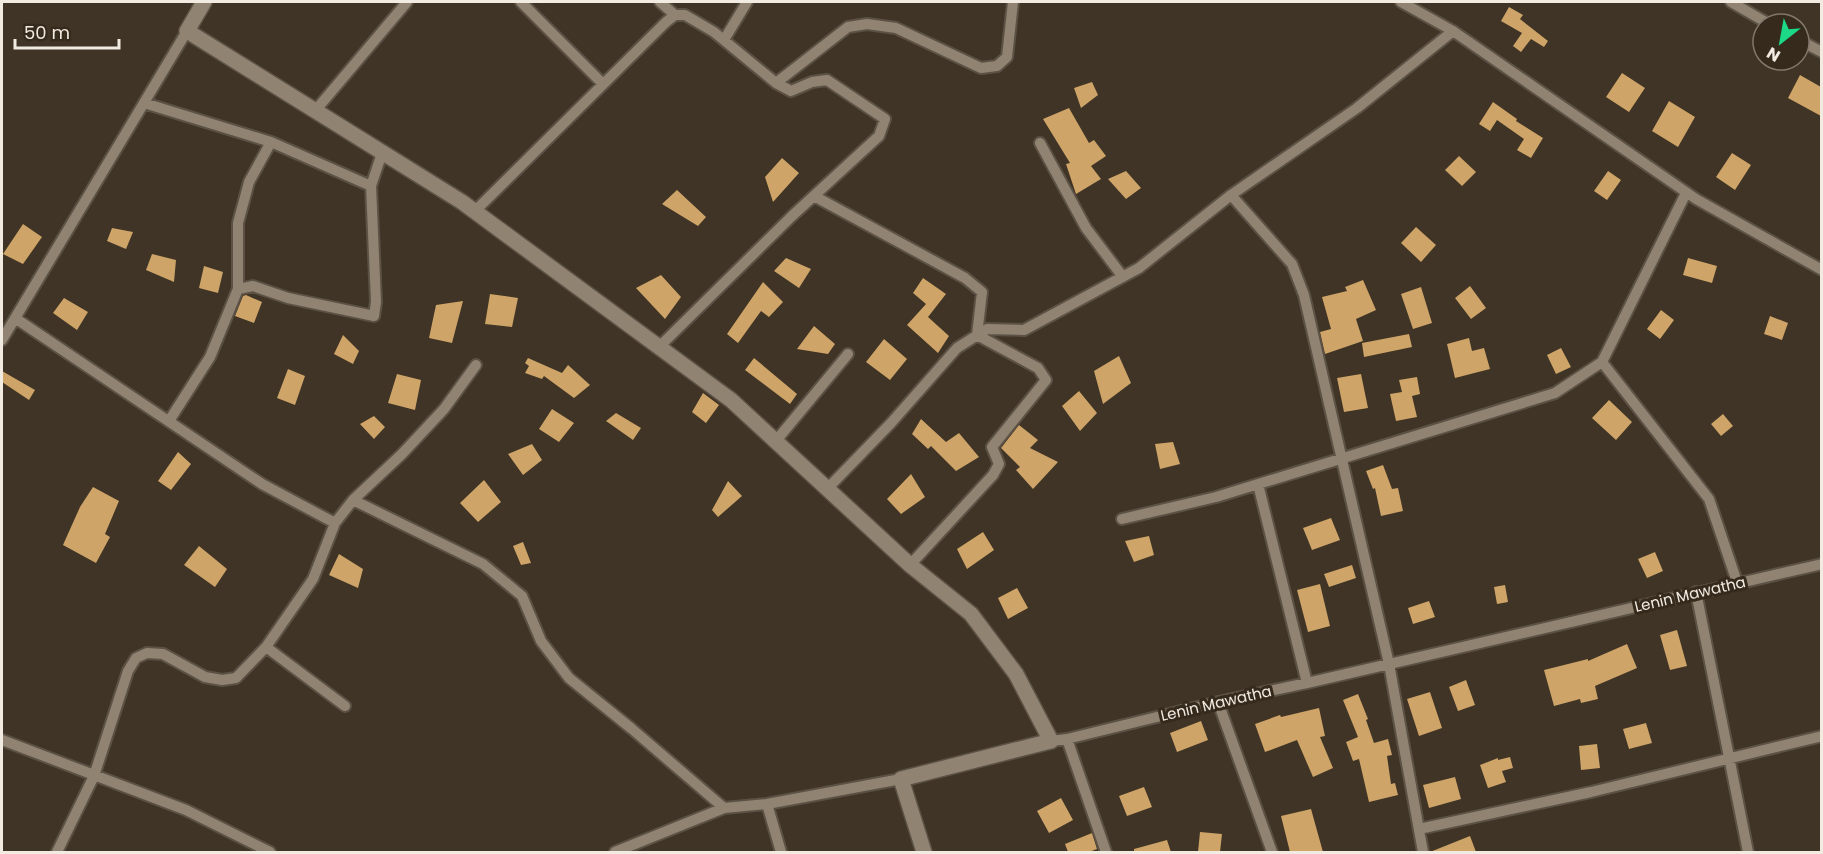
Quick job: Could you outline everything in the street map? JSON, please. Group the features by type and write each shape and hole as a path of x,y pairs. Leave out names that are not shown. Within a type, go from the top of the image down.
{"street":[{"path":"2,340 204,2"},
{"path":"315,111 407,2"},
{"path":"521,2 603,84"},
{"path":"660,2 675,15"},
{"path":"724,40 747,2"},
{"path":"776,83 848,27 867,24 896,28 981,68 997,66 1006,57 1013,2"},
{"path":"1401,2 1453,32 1686,193 1821,270"},
{"path":"1731,2 1751,14"},
{"path":"474,212 675,15 685,15 724,40 776,83 791,91 812,82 827,80 885,119 879,136 658,347"},
{"path":"187,31 474,212 731,400 910,565 971,614 1016,674 1051,741"},
{"path":"827,489 891,423 957,348 987,328 1024,330 1139,268 1231,195 1356,108 1453,32"},
{"path":"144,103 271,142 370,186"},
{"path":"169,420 210,357 238,289 238,223 249,182 271,142"},
{"path":"1040,143 1086,228 1123,276"},
{"path":"238,289 253,286 288,298 374,316 370,186 382,153"},
{"path":"1122,519 1216,497 1555,393 1602,362 1686,193"},
{"path":"1231,195 1292,264 1304,295 1389,664 1423,852"},
{"path":"814,196 965,278 982,292 977,335"},
{"path":"15,318 262,484 335,523"},
{"path":"910,565 993,475 999,464 992,447 1046,380 1038,368 977,335"},
{"path":"776,441 848,354"},
{"path":"1602,362 1709,499 1737,582"},
{"path":"57,852 94,776 128,671 136,658 147,653 163,654 205,677 222,680 236,678 266,647 313,579 335,523 352,500 402,454 444,409 476,365"},
{"path":"1258,484 1307,683"},
{"path":"352,500 483,564 522,596 541,641 569,678 724,808"},
{"name":"Lenin Mawatha","path":"615,852 724,808 767,804 901,780 1051,741 1068,739 1218,702 1821,564"},
{"path":"1696,592 1748,852"},
{"path":"266,647 345,706"},
{"path":"1218,702 1272,852"},
{"path":"1419,829 1591,792 1821,736"},
{"path":"1068,739 1106,852"},
{"path":"2,740 186,810 270,852"},
{"path":"901,780 924,852"},
{"path":"767,804 782,852"},
{"path":"647,840 651,852"}],"building":[{"path":"1509,7 1523,15 1520,19 1548,41 1544,47 1531,39 1521,52 1513,46 1522,33 1501,21"},
{"path":"1622,73 1645,88 1629,112 1606,97"},
{"path":"1800,75 1821,87 1821,116 1788,98"},
{"path":"1092,82 1098,95 1081,108 1074,88"},
{"path":"1669,101 1695,117 1678,147 1652,131"},
{"path":"1493,102 1517,119 1516,121 1543,138 1531,158 1517,150 1524,139 1497,120 1490,131 1479,124"},
{"path":"1069,108 1089,143 1094,140 1106,156 1091,166 1101,179 1076,194 1066,164 1070,163 1043,119"},
{"path":"1732,153 1751,165 1735,190 1716,177"},
{"path":"1459,156 1476,172 1462,186 1445,170"},
{"path":"782,158 799,173 773,202 765,177"},
{"path":"1126,171 1141,188 1126,199 1108,179"},
{"path":"1608,171 1621,180 1607,200 1594,191"},
{"path":"677,190 706,217 698,226 662,204"},
{"path":"23,224 42,237 23,264 3,254"},
{"path":"1416,227 1436,245 1421,262 1401,243"},
{"path":"112,228 133,232 126,249 107,241"},
{"path":"152,254 176,260 174,282 146,270"},
{"path":"786,258 811,269 799,288 774,271"},
{"path":"1688,258 1717,266 1712,283 1683,275"},
{"path":"204,266 223,272 218,293 199,288"},
{"path":"661,275 681,297 665,319 636,288"},
{"path":"923,278 946,294 928,317 949,336 938,353 907,325 926,304 913,293"},
{"path":"1363,280 1376,310 1356,319 1363,341 1325,354 1320,332 1331,329 1322,297 1347,291 1345,287"},
{"path":"763,282 783,302 769,317 761,311 738,343 727,334"},
{"path":"1470,286 1486,308 1471,319 1455,298"},
{"path":"1421,287 1432,323 1413,329 1401,294"},
{"path":"490,294 518,298 512,327 485,324"},
{"path":"246,295 262,302 254,323 235,316 243,296"},
{"path":"64,298 88,312 77,330 53,313"},
{"path":"463,301 452,343 429,338 436,305"},
{"path":"1661,310 1674,320 1660,339 1647,329"},
{"path":"1770,316 1788,323 1782,340 1764,334"},
{"path":"814,326 835,344 828,354 797,349"},
{"path":"1409,334 1412,347 1364,357 1362,343"},
{"path":"343,335 359,351 353,364 334,354"},
{"path":"1469,338 1472,351 1484,348 1490,369 1455,378 1447,344"},
{"path":"884,339 907,359 890,380 866,362"},
{"path":"1561,348 1571,367 1556,374 1547,355"},
{"path":"1119,356 1131,383 1103,404 1094,371"},
{"path":"528,358 562,373 568,365 590,385 574,398 544,376 542,379 525,373 529,366 525,363"},
{"path":"754,358 797,394 790,404 745,370"},
{"path":"288,369 305,376 295,405 277,398"},
{"path":"2,371 35,390 29,400 2,382"},
{"path":"397,374 421,380 415,410 388,403"},
{"path":"1361,374 1368,408 1344,412 1337,378"},
{"path":"1417,377 1420,394 1412,396 1417,417 1396,421 1390,394 1402,392 1399,380"},
{"path":"1079,391 1097,413 1080,431 1062,406"},
{"path":"703,393 719,405 706,423 692,412"},
{"path":"1609,400 1632,422 1616,440 1592,418"},
{"path":"552,409 574,423 559,442 539,429"},
{"path":"616,413 641,428 633,440 606,421"},
{"path":"1723,414 1733,426 1721,436 1711,424"},
{"path":"374,416 385,427 374,439 360,424"},
{"path":"921,419 946,442 959,433 979,457 956,471 931,446 928,449 912,434"},
{"path":"1019,425 1038,440 1030,448 1058,462 1033,489 1016,470 1020,467 1001,448"},
{"path":"1173,442 1180,464 1160,469 1155,444"},
{"path":"532,444 542,460 523,475 508,454"},
{"path":"178,452 191,464 171,490 158,481"},
{"path":"1383,465 1392,489 1398,488 1403,511 1381,516 1375,488 1373,489 1366,471"},
{"path":"911,474 925,497 901,514 887,499"},
{"path":"484,480 501,502 478,522 460,503"},
{"path":"728,481 742,496 718,517 712,510"},
{"path":"93,487 119,501 105,534 110,537 96,563 63,545 80,507"},
{"path":"1331,518 1340,540 1312,550 1303,528"},
{"path":"983,532 994,550 967,569 957,549"},
{"path":"1149,536 1154,555 1134,562 1125,541"},
{"path":"523,542 531,563 521,565 513,546"},
{"path":"199,546 227,569 215,587 184,565"},
{"path":"1655,552 1663,571 1647,578 1638,559"},
{"path":"339,554 363,569 358,588 329,575"},
{"path":"1352,565 1356,578 1329,587 1324,574"},
{"path":"1320,584 1330,626 1308,632 1297,590"},
{"path":"1505,585 1508,602 1497,604 1494,587"},
{"path":"1017,588 1028,608 1008,619 998,598"},
{"path":"1429,601 1435,617 1413,624 1408,608"},
{"path":"1677,630 1687,666 1670,670 1660,635"},
{"path":"1627,644 1637,668 1595,686 1598,699 1581,703 1580,699 1554,706 1544,670 1588,659 1588,661"},
{"path":"1466,680 1475,705 1458,711 1449,687"},
{"path":"1430,692 1442,728 1419,736 1407,699"},
{"path":"1358,694 1374,743 1388,739 1392,755 1387,756 1391,784 1395,783 1398,795 1369,802 1359,759 1353,761 1346,742 1358,737 1343,700"},
{"path":"1319,708 1325,736 1320,737 1333,768 1313,777 1297,740 1265,752 1255,724 1280,715 1281,717"},
{"path":"1201,721 1208,740 1177,752 1170,733"},
{"path":"1646,723 1652,743 1629,749 1623,729"},
{"path":"1597,744 1600,768 1581,770 1579,746"},
{"path":"1510,757 1513,768 1502,771 1506,782 1488,788 1480,765 1498,758 1498,760"},
{"path":"1455,777 1461,799 1429,808 1423,785"},
{"path":"1144,787 1152,807 1127,816 1119,796"},
{"path":"1061,798 1073,820 1049,833 1037,811"},
{"path":"1311,809 1323,852 1290,852 1281,816"},
{"path":"1200,832 1222,834 1220,852 1198,852"},
{"path":"1092,833 1097,849 1089,852 1068,852 1065,844"},
{"path":"1470,836 1476,852 1430,852"},
{"path":"1167,840 1171,852 1134,852 1134,849"}]}
